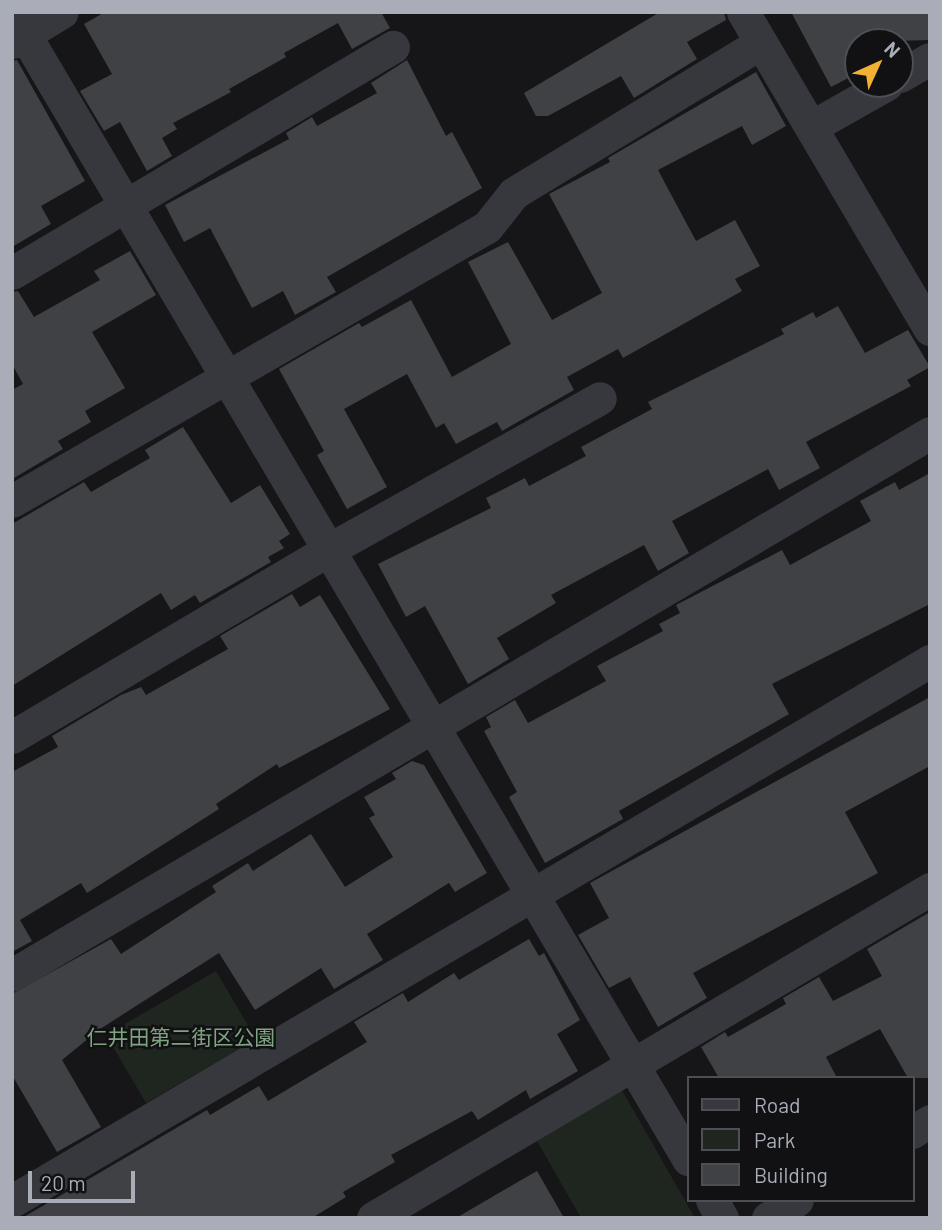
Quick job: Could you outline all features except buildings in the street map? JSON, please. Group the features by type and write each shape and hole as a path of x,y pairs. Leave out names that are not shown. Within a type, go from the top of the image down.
{"street":[{"path":"62,12 16,30 127,206 687,1157"},
{"path":"743,12 811,127 920,290 930,329"},
{"path":"12,501 226,374 487,227 514,193 761,43"},
{"path":"12,273 393,47"},
{"path":"914,68 930,59"},
{"path":"811,127 862,98"},
{"path":"12,737 330,549 600,398"},
{"path":"12,975 930,433"},
{"path":"12,1201 930,661"},
{"path":"373,1218 930,889"},
{"path":"914,1131 930,1121"},
{"path":"713,1202 722,1218"},
{"path":"768,1218 794,1202"}],"green space":[{"name":"仁井田第二街区公園","path":"216,971 256,1039 146,1103 106,1035"},
{"path":"619,1085 695,1218 581,1218 533,1134"}]}
